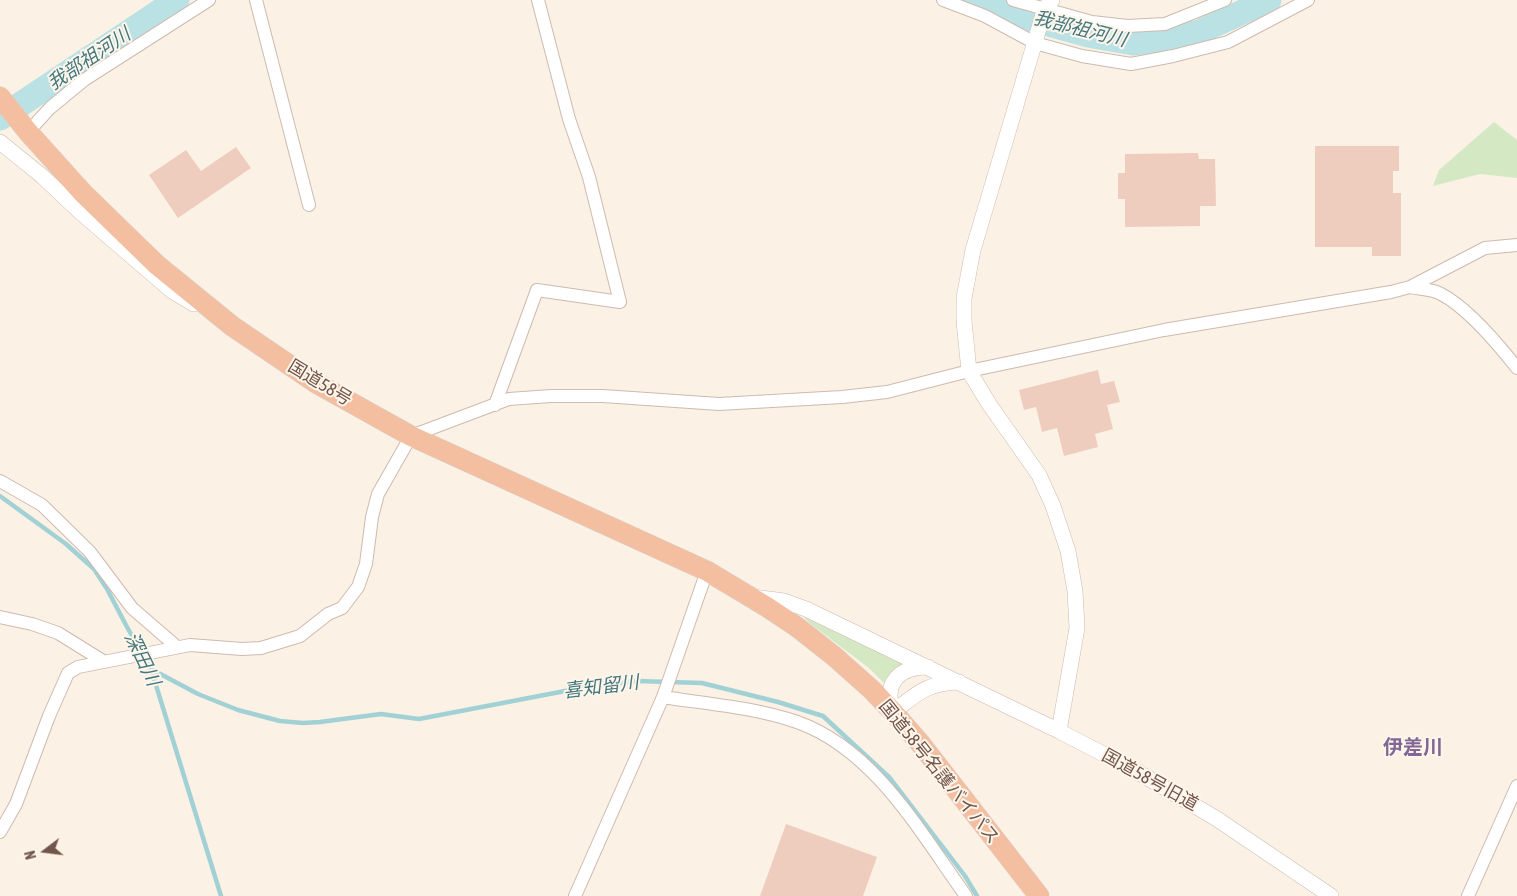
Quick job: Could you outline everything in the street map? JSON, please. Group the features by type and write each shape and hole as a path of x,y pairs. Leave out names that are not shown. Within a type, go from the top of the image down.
{"highway":[{"name":"国道58号","path":"0,97 83,193 158,265 232,326 316,383 411,436 708,571"},
{"name":"国道58号名護バイパス","path":"708,571 797,627 872,690 920,743 1039,896"}],"street":[{"path":"24,127 84,80 209,0"},
{"path":"256,0 309,205"},
{"path":"495,405 537,290 620,302 589,177 569,119 538,0"},
{"path":"943,0 1082,56 1132,64 1228,42 1308,0"},
{"path":"1013,0 1047,6 1092,22 1128,26 1165,24 1225,0"},
{"path":"1047,6 973,250 964,306 964,321 969,371 989,404 1039,475 1068,551 1075,591 1077,628 1060,731"},
{"path":"0,142 42,176 80,212 172,291 232,326"},
{"path":"0,832 16,804 48,716 68,673 78,667 190,645 242,649 260,648 300,636 328,614 342,608 358,587 366,564 372,517 378,494 411,436 509,399 551,396 603,396 719,404 842,397 887,392 969,371 1164,330 1392,292 1410,287 1485,248 1517,245"},
{"path":"1410,287 1440,293 1462,309 1498,344 1517,368"},
{"path":"0,481 42,505 90,552 132,608 172,648"},
{"path":"575,896 664,694 708,571"},
{"name":"国道58号旧道","path":"751,597 784,601 806,609 1060,731 1181,797 1330,896"},
{"path":"0,617 32,624 58,633 106,661"},
{"path":"929,667 907,669 894,680 889,692 893,712 923,689 949,682 959,682"},
{"path":"664,694 764,713 798,723 842,745 877,776 966,896"},
{"path":"1468,896 1517,786"}],"green space":[{"path":"1494,122 1517,140 1517,178 1480,174 1433,186 1439,170"},
{"path":"805,615 909,662 900,665 894,670 885,684 869,668 808,622 804,617"}],"building":[{"path":"1315,146 1399,146 1399,171 1393,171 1393,193 1401,193 1401,256 1372,256 1372,247 1315,247"},
{"path":"236,147 251,168 178,218 149,175 186,150 201,171"},
{"path":"1198,153 1199,159 1215,159 1216,206 1200,206 1200,226 1125,227 1125,199 1118,199 1118,173 1125,173 1125,154"},
{"path":"1098,370 1101,384 1114,381 1120,402 1107,405 1113,429 1095,434 1098,447 1064,456 1057,428 1042,432 1036,407 1024,410 1019,390"},
{"path":"786,824 877,857 863,896 760,896"}],"waterway":[{"name":"我部祖河川","path":"0,118 177,0"},
{"name":"我部祖河川","path":"976,0 1034,20 1088,35 1133,43 1163,40 1199,32 1269,0"},
{"name":"深田川","path":"0,496 66,544 94,569 107,589 151,669 221,896"},
{"name":"喜知留川","path":"151,669 198,694 238,710 280,721 303,723 381,714 419,719 586,687 637,681 702,683 778,702 823,716 890,778 965,876 977,896"}],"district":[{"name":"伊差川","path":"1413,748"}]}
